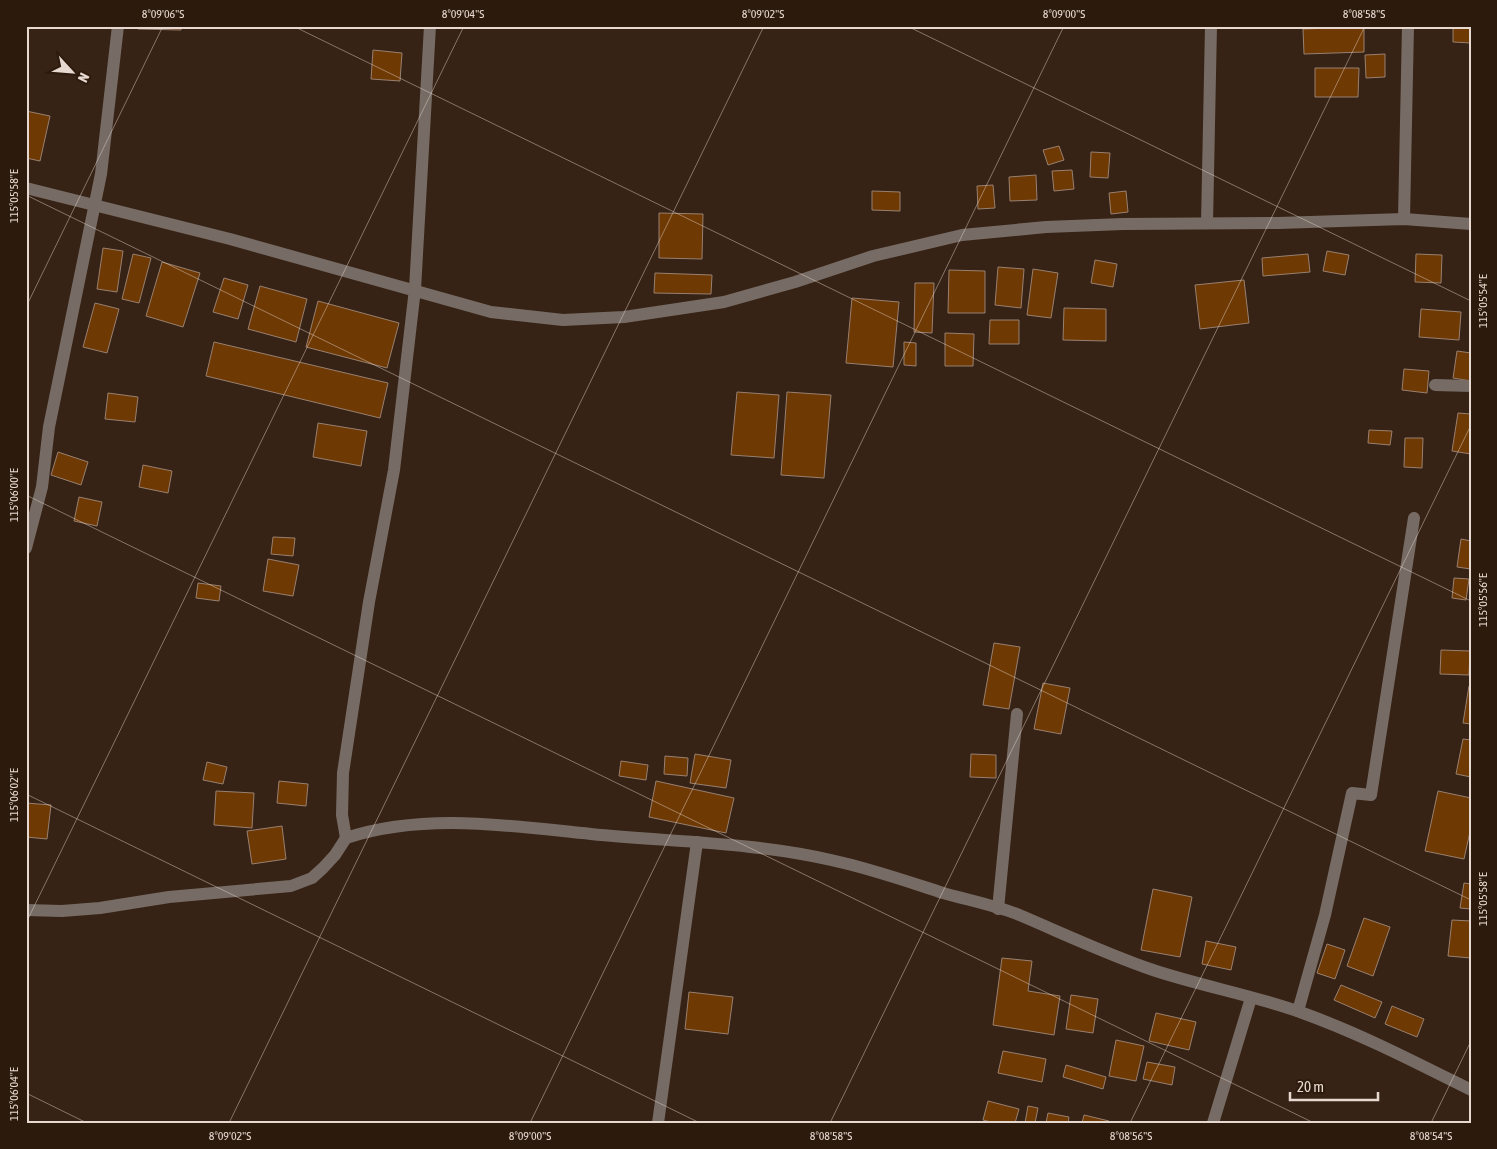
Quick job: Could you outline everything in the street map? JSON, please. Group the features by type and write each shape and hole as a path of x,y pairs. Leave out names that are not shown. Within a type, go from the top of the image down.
{"street":[{"path":"26,548 42,487 49,427 95,205 107,129 118,26"},
{"path":"346,838 342,815 343,773 368,612 394,470 415,289 430,26"},
{"path":"1208,223 1211,26"},
{"path":"1404,219 1408,26"},
{"path":"26,188 230,239 415,289 491,312 563,320 624,317 724,302 795,282 873,256 962,235 1046,227 1208,223 1404,219 1471,224"},
{"path":"1435,385 1471,386"},
{"path":"1298,1011 1324,915 1352,793 1371,795 1414,518"},
{"path":"998,909 1017,714"},
{"path":"26,910 62,911 100,908 169,897 291,886 312,878 335,855 346,838 364,832 393,827 431,824 489,823 786,852 875,870 1013,913 1173,977 1298,1011 1386,1048 1471,1090"},
{"path":"658,1123 697,842"},
{"path":"1213,1123 1251,998"}],"building":[{"path":"138,26 181,26 181,30 138,29"},
{"path":"1453,26 1471,26 1471,43 1453,42"},
{"path":"1364,27 1364,52 1304,54 1303,29"},
{"path":"373,50 402,53 400,81 371,79"},
{"path":"1385,54 1385,77 1366,78 1365,55"},
{"path":"1315,68 1359,68 1358,97 1315,97"},
{"path":"26,111 50,116 40,161 26,158"},
{"path":"1059,146 1064,160 1048,165 1043,150"},
{"path":"1091,152 1110,153 1108,178 1090,177"},
{"path":"1072,170 1074,189 1054,191 1052,171"},
{"path":"1036,175 1037,200 1010,201 1009,177"},
{"path":"993,185 995,208 978,209 977,186"},
{"path":"872,191 900,192 900,211 872,210"},
{"path":"1126,191 1128,212 1111,214 1109,193"},
{"path":"659,213 703,214 702,259 659,258"},
{"path":"103,248 123,251 117,292 97,289"},
{"path":"1327,251 1349,255 1345,275 1323,271"},
{"path":"133,254 151,258 139,303 122,299"},
{"path":"1308,254 1310,272 1263,276 1262,258"},
{"path":"1416,254 1442,255 1441,283 1415,282"},
{"path":"1095,260 1117,264 1113,287 1091,283"},
{"path":"162,262 200,273 183,327 146,316"},
{"path":"998,267 1024,269 1021,308 995,305"},
{"path":"1033,269 1058,273 1051,318 1027,315"},
{"path":"949,270 985,271 985,313 948,313"},
{"path":"655,273 712,275 711,294 654,293"},
{"path":"224,278 248,285 238,319 213,312"},
{"path":"1244,280 1249,323 1200,329 1195,285"},
{"path":"915,283 934,283 932,333 914,332"},
{"path":"260,286 307,299 296,342 248,329"},
{"path":"852,298 899,302 893,367 846,363"},
{"path":"318,301 399,323 387,368 306,347"},
{"path":"95,303 119,309 107,353 83,347"},
{"path":"1064,308 1106,309 1106,341 1063,340"},
{"path":"1421,309 1461,312 1459,340 1419,337"},
{"path":"990,320 1019,320 1019,344 989,344"},
{"path":"945,333 974,334 973,366 945,366"},
{"path":"214,342 388,383 380,418 206,376"},
{"path":"904,342 916,343 916,366 904,365"},
{"path":"1457,351 1471,353 1471,381 1453,378"},
{"path":"1404,369 1429,371 1427,393 1402,390"},
{"path":"737,392 779,395 774,458 731,455"},
{"path":"787,392 831,395 824,478 781,475"},
{"path":"108,393 138,397 135,422 105,419"},
{"path":"1458,413 1471,414 1471,454 1452,451"},
{"path":"318,423 367,431 361,466 313,457"},
{"path":"1369,430 1392,431 1390,445 1368,443"},
{"path":"1405,438 1423,438 1422,468 1404,467"},
{"path":"58,452 88,462 81,485 51,475"},
{"path":"143,465 172,471 168,493 139,487"},
{"path":"79,497 102,502 97,526 74,521"},
{"path":"273,537 295,538 293,556 271,554"},
{"path":"1461,539 1471,541 1471,569 1457,567"},
{"path":"268,559 299,565 293,596 263,591"},
{"path":"1454,578 1469,579 1466,600 1452,598"},
{"path":"198,583 221,586 219,601 196,598"},
{"path":"994,643 1020,647 1009,709 983,705"},
{"path":"1441,650 1470,651 1469,675 1440,674"},
{"path":"1043,683 1070,688 1061,734 1034,729"},
{"path":"1469,686 1471,686 1471,724 1463,723"},
{"path":"1463,739 1471,740 1471,777 1456,774"},
{"path":"695,754 731,760 726,788 690,783"},
{"path":"971,754 996,755 996,778 970,777"},
{"path":"665,756 688,758 687,776 664,774"},
{"path":"621,761 648,765 646,780 619,776"},
{"path":"207,762 227,767 223,784 203,780"},
{"path":"279,781 308,784 306,806 277,803"},
{"path":"656,781 734,798 726,833 649,817"},
{"path":"216,791 254,793 252,828 214,825"},
{"path":"1438,791 1471,798 1471,827 1464,859 1425,851"},
{"path":"26,803 51,805 47,839 26,837"},
{"path":"282,826 286,859 252,864 247,831"},
{"path":"1464,883 1471,884 1471,909 1460,908"},
{"path":"1153,889 1192,897 1180,957 1141,950"},
{"path":"1364,918 1390,927 1373,976 1347,966"},
{"path":"1452,920 1471,921 1471,958 1448,956"},
{"path":"1206,941 1236,947 1231,970 1202,964"},
{"path":"1327,944 1345,950 1335,979 1317,973"},
{"path":"1002,958 1032,961 1028,991 1060,996 1054,1035 993,1025"},
{"path":"1341,985 1382,1002 1375,1018 1334,1000"},
{"path":"689,992 733,997 728,1034 685,1029"},
{"path":"1071,995 1098,999 1093,1033 1066,1029"},
{"path":"1392,1006 1424,1019 1417,1037 1385,1024"},
{"path":"1156,1013 1196,1022 1189,1050 1149,1041"},
{"path":"1116,1040 1144,1046 1136,1081 1109,1076"},
{"path":"1003,1051 1046,1059 1042,1082 998,1073"},
{"path":"1147,1062 1175,1067 1172,1085 1143,1079"},
{"path":"1066,1065 1106,1077 1103,1089 1063,1077"},
{"path":"988,1101 1019,1109 1015,1123 995,1123 983,1120"},
{"path":"1028,1106 1038,1108 1035,1123 1025,1123"},
{"path":"1048,1113 1069,1117 1068,1123 1046,1123"},
{"path":"1084,1115 1109,1121 1108,1123 1082,1123"}]}
